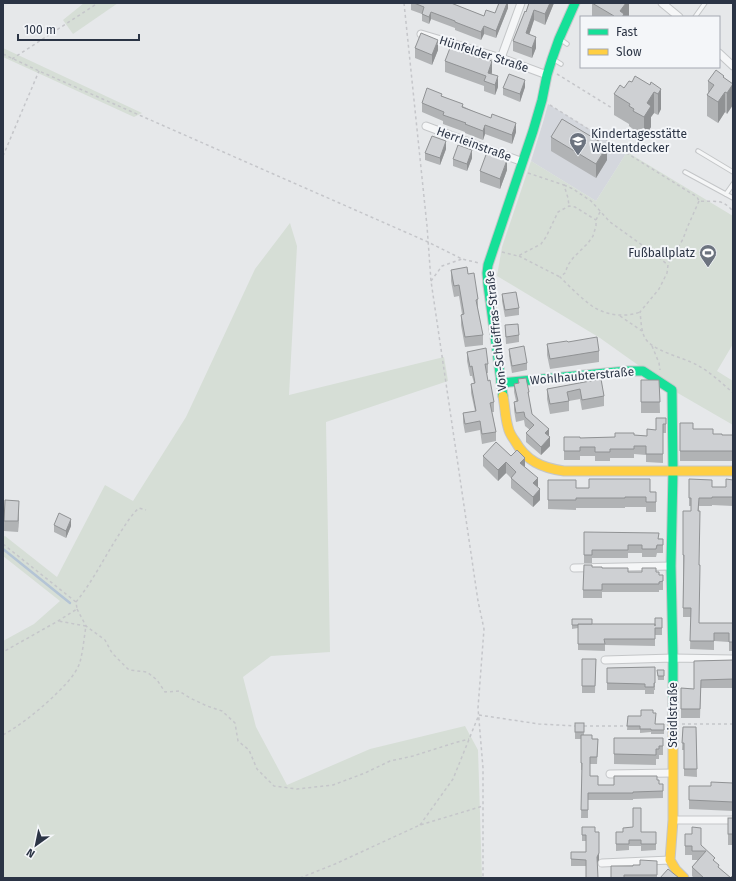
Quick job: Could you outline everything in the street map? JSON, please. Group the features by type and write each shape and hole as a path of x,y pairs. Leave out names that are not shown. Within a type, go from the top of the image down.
{"street":[{"path":"500,58 521,3"},
{"name":"Von-Schleiffras-Straße","path":"575,3 563,41 552,59 533,132 488,265 487,278 508,428 512,439 518,448 534,463 554,470 733,471"},
{"path":"662,3 678,16"},
{"name":"Hünfelder Straße","path":"421,34 500,58 548,77"},
{"path":"720,54 733,66"},
{"name":"Herrleinstraße","path":"426,126 521,166"},
{"name":"Wohlhaubterstraße","path":"501,383 627,371 642,371 672,390 673,471"},
{"name":"Steidlstraße","path":"670,860 673,820 673,658 671,566 673,471"},
{"path":"574,568 671,566"},
{"path":"605,660 673,658 733,659"},
{"path":"610,774 672,773"},
{"path":"673,820 733,820"},
{"path":"602,862 670,860 676,870 684,878"}],"lane":[{"path":"696,16 705,3"},
{"path":"552,59 561,64"},
{"path":"698,151 733,172"},
{"path":"685,172 733,198"},
{"path":"726,194 733,184"}],"path":[{"path":"12,59 98,3"},
{"path":"404,3 431,281 477,593 484,629 478,701 483,768 483,878"},
{"path":"3,54 428,242 462,259 488,265"},
{"path":"3,156 39,71"},
{"path":"548,77 612,108"},
{"path":"542,100 697,197 700,202"},
{"path":"521,166 564,185 591,201 610,222 668,265"},
{"path":"564,185 569,206"},
{"path":"700,202 716,201 723,203 733,211"},
{"path":"493,250 518,256 560,277 593,306 603,312 626,315 640,312 659,289 667,273 673,251 684,239 687,228 700,202"},
{"path":"518,256 542,244 558,212 569,206 575,207 596,220"},
{"path":"560,277 565,273 573,258 593,236 596,220 600,212"},
{"path":"431,281 442,266 462,259"},
{"path":"640,312 644,337 652,345 669,354 697,365 712,374 733,393"},
{"path":"619,315 642,331"},
{"path":"652,345 659,363"},
{"path":"76,602 85,591 132,514 139,508 146,510"},
{"path":"3,544 76,602 77,609 86,626 105,640 112,653 129,670 147,672 157,680 165,692 179,691 207,706 222,711 235,723 238,741 249,750 257,769 274,786 296,789 333,785 365,773 390,761 413,756 469,739"},
{"path":"3,652 77,609"},
{"path":"58,621 86,626"},
{"path":"3,735 33,715 69,682 79,663 86,626"},
{"path":"479,715 539,724 577,726"},
{"path":"420,825 453,779 479,715"},
{"path":"672,724 733,724"},
{"path":"585,726 632,726"},
{"path":"300,878 335,864 420,825 483,806"}],"shaded area":[{"path":"84,3 118,3 73,34 63,20"},
{"path":"3,48 142,113 134,117 3,57"},
{"name":"Kindertagesstätte Weltentdecker","path":"548,104 627,152 596,201 531,161"},
{"path":"627,152 733,216 733,344 717,371 733,381 733,425 676,392 600,338 497,276 502,247 531,161 596,201"},
{"path":"290,223 297,246 289,395 444,357 448,381 326,422 330,652 271,656 243,677 256,727 287,785 370,749 465,726 478,750 482,878 3,878 3,641 34,624 60,601 3,556 3,537 5,536 57,577 105,485 133,501 186,417 255,269"}],"building":[{"path":"414,3 451,3 484,16 486,10 495,13 499,3 507,3 496,31 484,26 481,32 431,12 429,17 422,14 424,7"},
{"path":"529,3 550,3 545,14 534,10 526,33 536,37 532,48 513,41"},
{"path":"592,3 626,3 620,11 624,14 623,16 614,16"},
{"path":"421,33 438,40 432,55 415,48"},
{"path":"454,47 462,50 462,52 492,61 488,73 498,76 495,85 484,81 486,76 445,61 450,48 454,49"},
{"path":"716,70 733,84 718,102 707,95 714,85 708,81"},
{"path":"509,74 525,80 520,94 503,88"},
{"path":"635,76 650,85 651,82 661,89 658,94 654,92 647,103 651,106 644,117 633,111 634,109 629,106 630,104 614,94 620,85 624,88 629,81 632,82"},
{"path":"427,88 442,94 441,96 463,104 462,107 491,118 492,114 516,123 512,135 485,125 483,131 443,115 444,112 422,103"},
{"path":"562,119 607,146 596,164 551,137"},
{"path":"432,136 446,141 440,158 425,153"},
{"path":"458,145 472,150 467,164 453,159"},
{"path":"487,152 507,160 500,179 480,171"},
{"path":"467,267 468,274 474,273 478,299 476,300 483,335 465,337 461,315 464,314 459,285 454,286 451,270"},
{"path":"516,292 519,308 505,310 502,294"},
{"path":"518,324 519,335 506,337 505,325"},
{"path":"597,337 599,351 550,359 547,344"},
{"path":"524,346 527,363 512,366 509,349"},
{"path":"486,348 488,364 485,364 494,402 490,403 496,432 482,434 480,421 465,424 463,413 476,411 471,384 475,383 472,366 470,367 467,352"},
{"path":"526,378 532,414 549,429 545,433 550,437 541,447 526,433 534,425 525,417 524,412 516,413 514,402 518,401 514,384 519,383 518,379"},
{"path":"601,379 604,396 582,400 580,389 567,392 569,401 550,404 547,389"},
{"path":"641,380 659,380 660,402 641,402"},
{"path":"656,418 666,418 666,424 663,424 663,454 646,454 646,446 634,446 634,449 610,449 610,452 595,452 595,447 580,447 580,451 564,451 564,437 615,437 615,433 634,433 634,435 647,436 647,429 656,430"},
{"path":"680,423 693,423 693,429 713,429 713,434 733,435 733,451 680,451"},
{"path":"496,442 511,456 517,450 525,458 520,463 538,478 533,483 540,489 533,497 511,478 516,472 506,462 498,470 483,456"},
{"path":"589,479 650,479 650,492 656,492 656,502 646,502 646,497 548,500 548,480 576,480 576,488 589,488"},
{"path":"689,479 712,480 712,487 726,487 726,479 733,480 733,497 699,498 698,511 700,511 699,623 733,623 733,642 729,642 729,633 714,633 714,641 690,641 691,608 683,608 683,511 691,511"},
{"path":"5,500 19,501 18,521 4,521"},
{"path":"59,513 71,519 66,531 54,525"},
{"path":"584,532 659,533 658,539 663,539 663,545 657,545 656,549 642,549 642,545 628,545 628,550 592,550 592,555 584,555"},
{"path":"584,565 592,565 592,567 602,568 628,568 628,572 642,572 642,568 656,568 656,572 659,572 659,575 663,575 663,581 659,582 659,584 602,584 602,590 583,590"},
{"path":"655,618 662,618 662,628 655,628 655,639 604,639 605,644 578,644 578,624 655,624"},
{"path":"572,619 592,619 592,624 572,625"},
{"path":"582,659 596,659 595,686 582,686"},
{"path":"733,660 733,679 701,680 700,709 681,709 681,688 694,689 694,661"},
{"path":"655,667 654,687 645,687 645,684 607,683 607,668"},
{"path":"657,670 664,670 664,676 658,676"},
{"path":"641,710 653,710 653,713 656,713 655,724 664,724 664,730 640,729 640,726 627,726 628,716 641,716"},
{"path":"575,723 584,723 584,732 575,732"},
{"path":"683,727 696,727 697,769 684,769 684,743 682,743"},
{"path":"581,735 592,735 592,739 598,739 597,757 590,757 590,776 598,776 598,785 614,785 614,776 657,776 659,784 663,784 663,791 588,793 588,810 581,810"},
{"path":"614,738 663,738 663,746 659,746 659,749 656,749 656,755 614,754"},
{"path":"711,782 733,783 733,802 689,800 689,786 711,786"},
{"path":"633,808 641,808 641,832 656,832 656,844 641,844 641,840 629,840 629,844 616,844 616,832 623,832 623,828 633,827"},
{"path":"728,818 733,818 733,834 728,834"},
{"path":"582,827 595,827 595,832 599,832 599,853 597,857 598,878 586,878 586,860 571,859 571,852 586,852 586,835 582,835"},
{"path":"692,827 701,828 701,845 715,858 713,860 719,865 718,867 731,878 704,878 692,867 706,851 692,851 692,846 685,846 685,834 692,834"},
{"path":"640,860 657,861 657,875 624,875 624,878 611,878 611,866 640,865"},
{"path":"668,869 679,878 660,878"}],"waterway":[{"path":"3,549 70,603"}],"traffic: fast":[{"path":"503,396 488,285 488,265 533,131 552,59 575,3"},
{"path":"501,383 627,371 643,371 672,390 673,471 671,566 673,715"}],"traffic: slow":[{"path":"503,396 509,431 519,448 524,454 535,462 549,468 564,471 733,471"},
{"path":"673,715 673,820 670,860 676,870 684,878"}],"place":[{"name":"Kindertagesstätte Weltentdecker","path":"578,156"},
{"name":"Fußballplatz","path":"708,268"}]}
